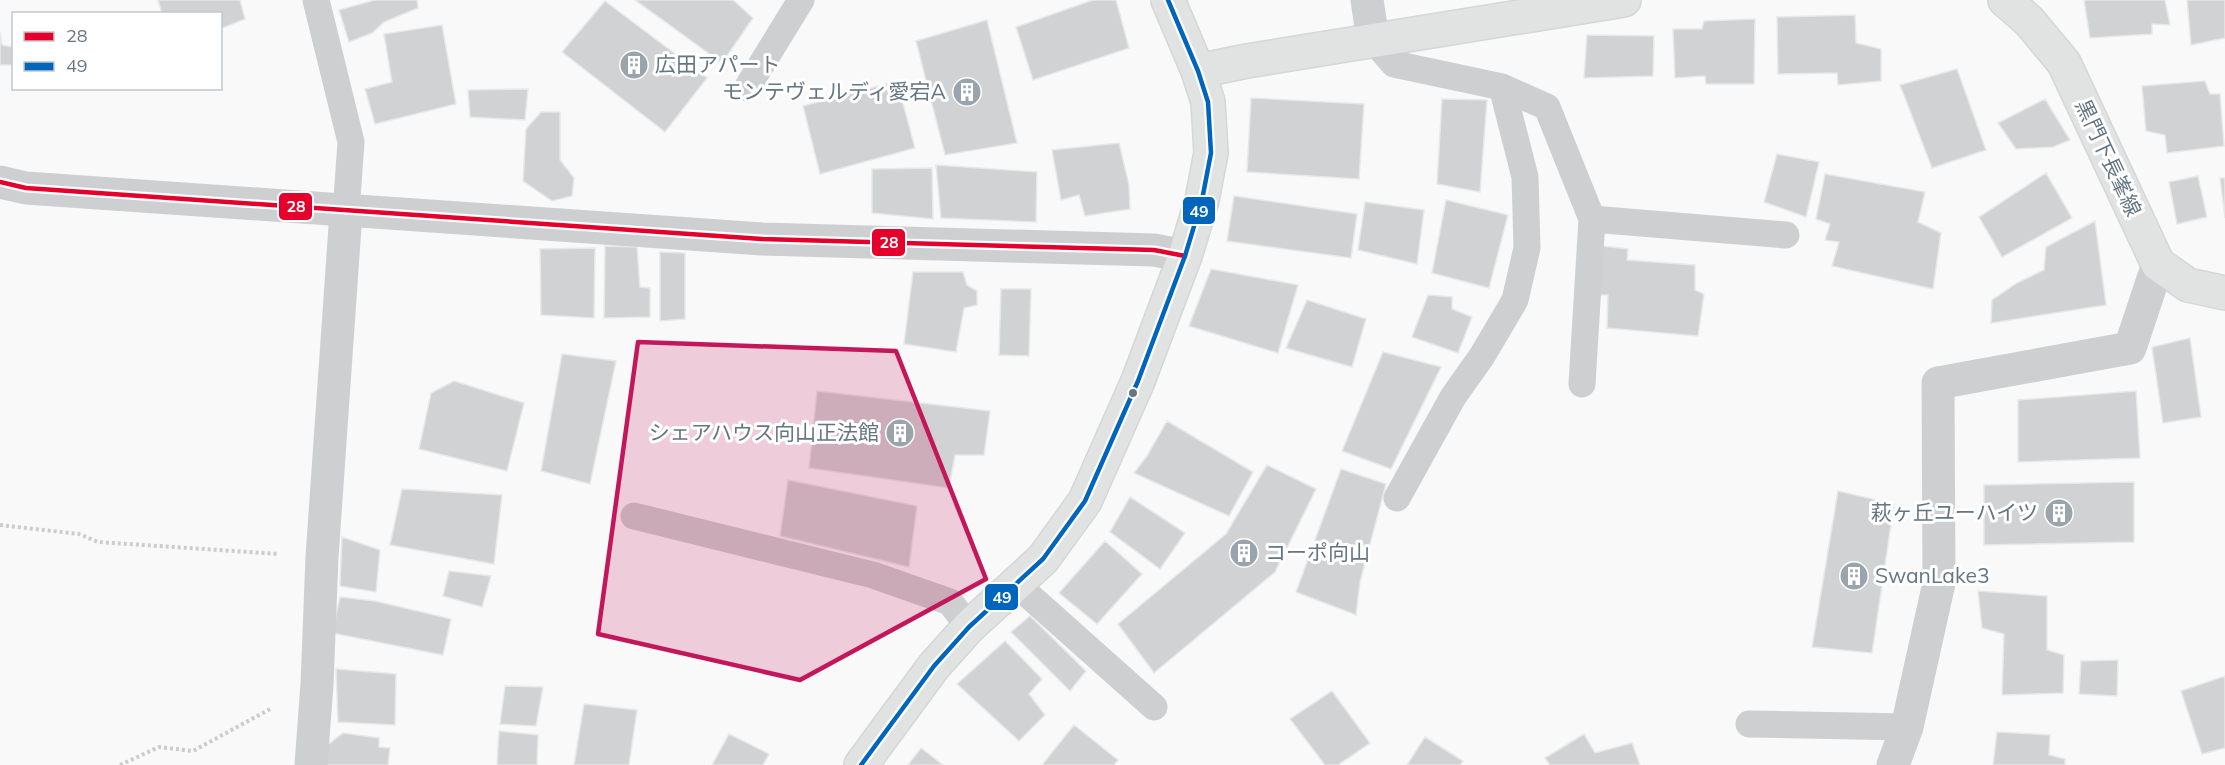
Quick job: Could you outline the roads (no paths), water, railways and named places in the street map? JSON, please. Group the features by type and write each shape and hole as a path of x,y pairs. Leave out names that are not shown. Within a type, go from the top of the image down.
{"street":[{"path":"861,765 933,666 969,627 1042,559 1085,501 1138,381 1185,256 1202,200 1212,153 1208,102 1198,71 1168,0"},
{"path":"1367,0 1373,40"},
{"path":"1198,71 1373,40 1624,0"},
{"name":"黒門下長峯線","path":"2005,0 2029,21 2064,63 2158,264 2188,285 2225,293"},
{"path":"0,182 26,188 346,212 762,239 1154,250 1185,256"},
{"path":"311,765 317,684 321,557 346,212"},
{"path":"1893,765 1907,727 1938,583 1938,383 2130,348 2158,264"}],"lane":[{"path":"316,0 351,142 346,212"},
{"path":"747,88 801,0"},
{"path":"1373,40 1394,64 1502,87 1547,107 1592,219 1582,384"},
{"path":"1397,498 1453,397 1482,356 1515,300 1527,248 1525,177 1502,87"},
{"path":"1592,219 1786,236"},
{"path":"634,516 873,575 950,602 969,627"},
{"path":"1016,584 1154,707"},
{"path":"1749,724 1907,727"}],"place":[{"name":"広田アパート","path":"634,65"},
{"name":"モンテヴェルディ愛宕A","path":"967,92"},
{"name":"シェアハウス向山正法館","path":"900,433"},
{"name":"萩ヶ丘ユーハイツ","path":"2059,513"},
{"name":"コーポ向山","path":"1244,553"},
{"name":"SwanLake3","path":"1854,576"}]}
